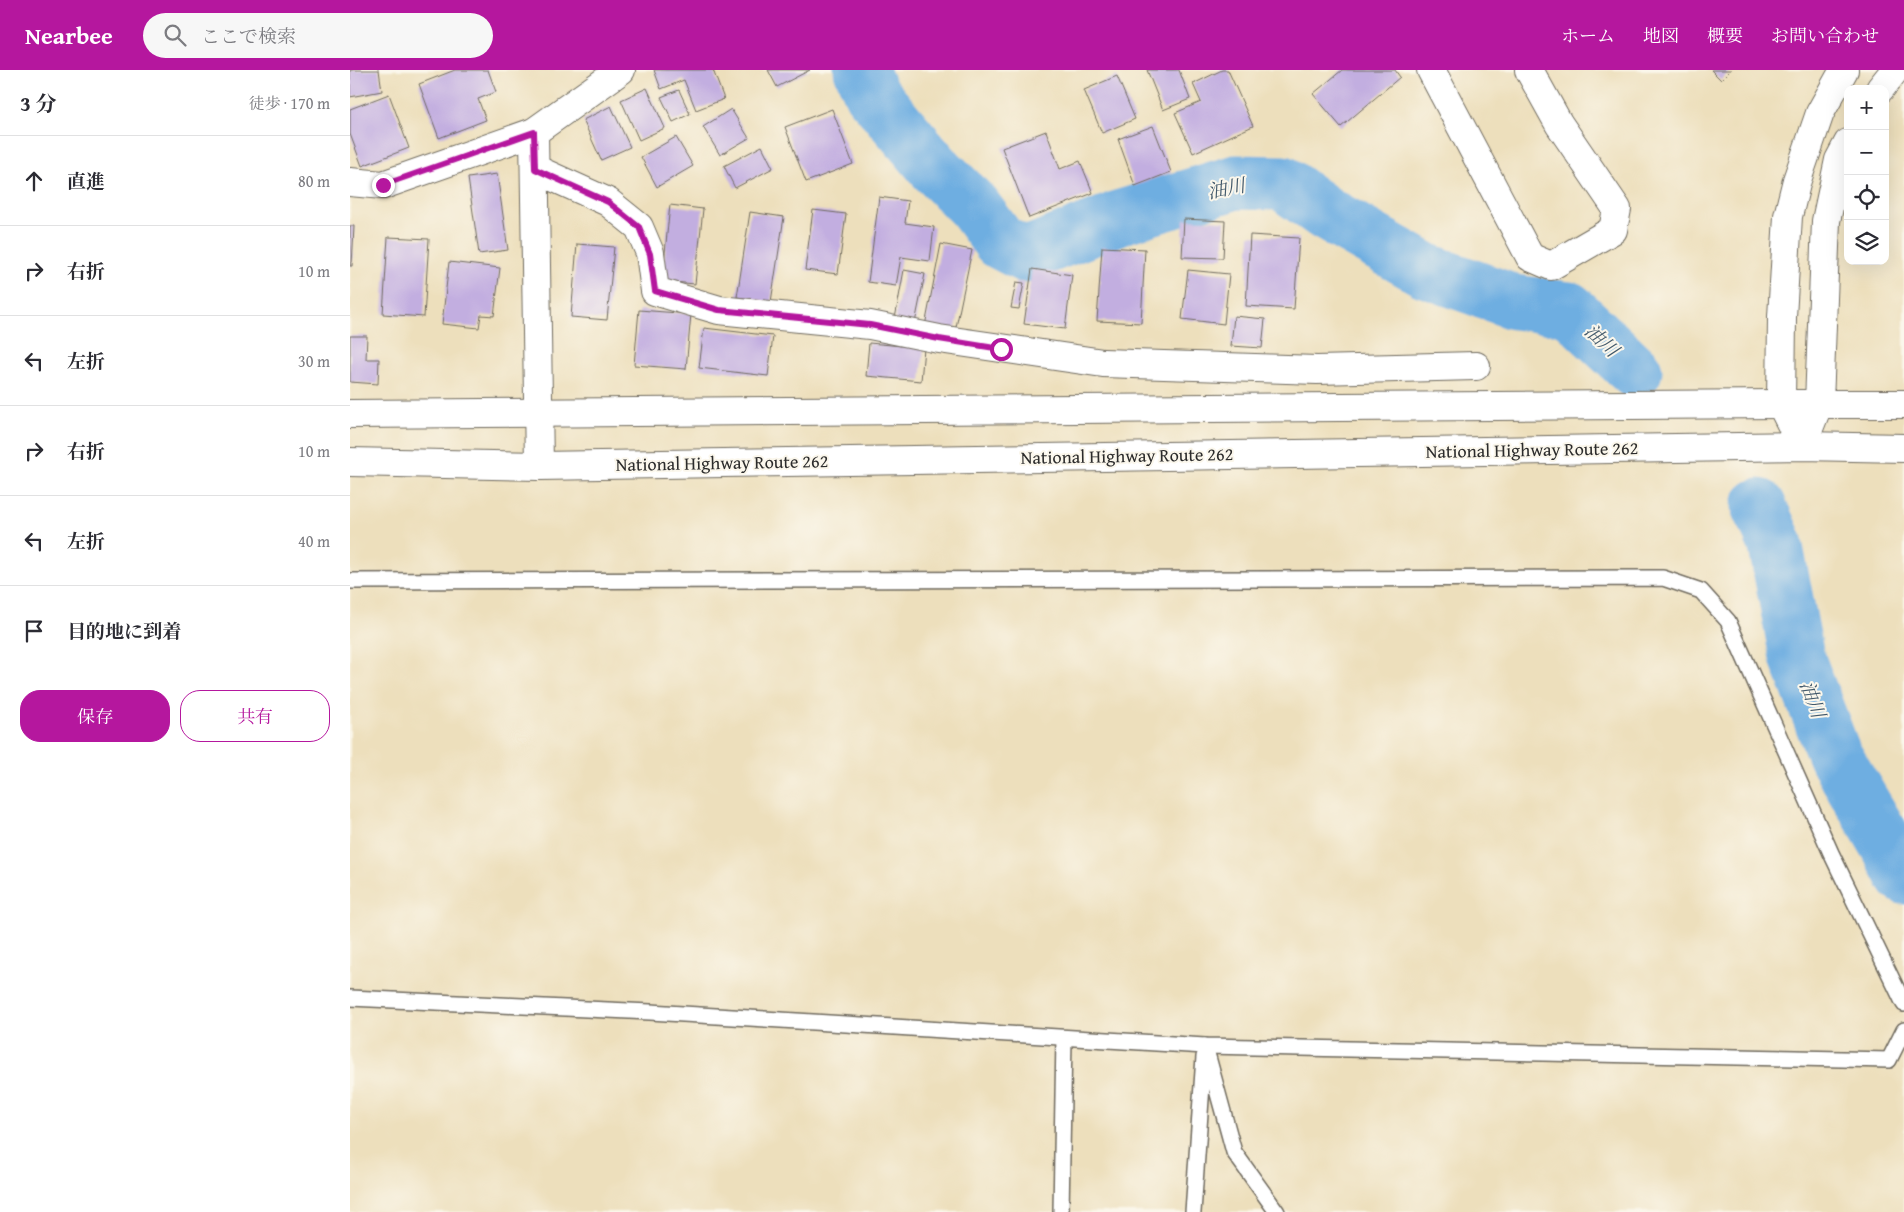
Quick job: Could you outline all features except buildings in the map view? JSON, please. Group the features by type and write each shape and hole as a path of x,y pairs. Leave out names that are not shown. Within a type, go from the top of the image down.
{"main road":[{"path":"350,182 383,185 534,132 621,70"},
{"path":"1431,70 1530,257 1551,266 1613,230 1617,209 1559,124 1529,70"},
{"path":"1802,446 1781,404 1782,317 1788,216 1797,180 1820,113 1844,70"},
{"path":"1883,85 1895,70"},
{"path":"534,132 539,466"},
{"path":"1802,446 1819,403 1826,221 1839,160 1844,151"},
{"path":"535,169 608,202 639,227 650,254 655,291 719,310 870,325 939,339 1103,363 1317,370 1476,366"},
{"path":"350,414 1819,403 1904,404"},
{"name":"National Highway Route 262","path":"350,462 539,466 1802,446 1904,448"}],"lane":[{"path":"350,581 1663,578 1701,591 1728,621 1831,853 1904,1004"},
{"path":"350,998 650,1012 1205,1046 1889,1060 1904,1030"},
{"path":"1061,1212 1064,1038"},
{"path":"1193,1212 1205,1046"},
{"path":"1205,1046 1234,1152 1277,1212"}],"waterway":[{"name":"油川","path":"861,70 871,93 934,167 974,207 1000,242 1025,255 1121,217 1236,182 1283,183 1325,213 1425,270 1514,302 1569,309 1635,371"},
{"name":"油川","path":"1759,506 1775,542 1797,657 1834,754 1887,844 1904,877"}],"route":[{"path":"383,185 534,132 535,169 608,202 639,227 650,254 655,291 719,310 870,325 1001,349"}]}
